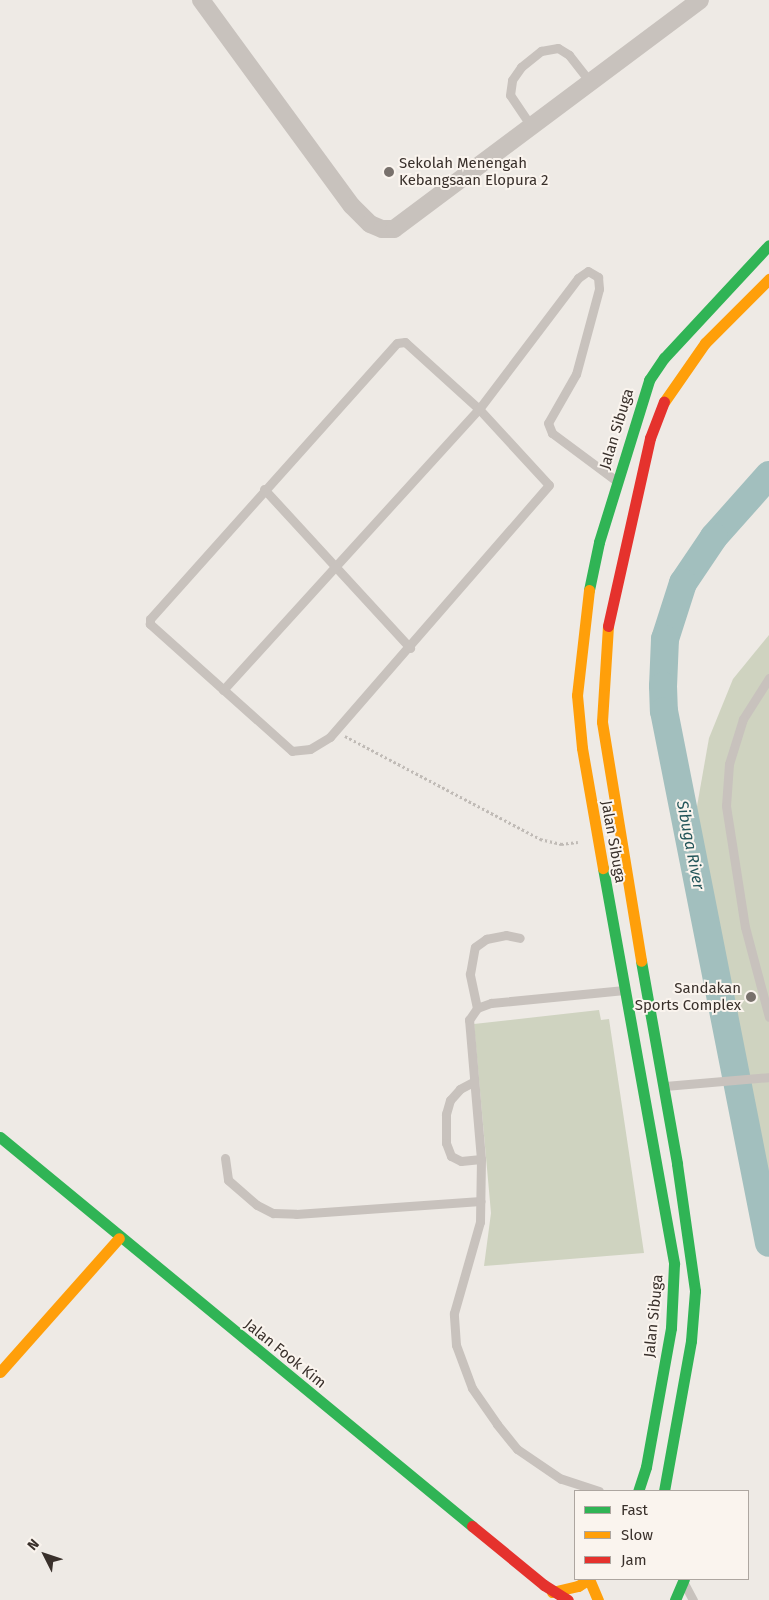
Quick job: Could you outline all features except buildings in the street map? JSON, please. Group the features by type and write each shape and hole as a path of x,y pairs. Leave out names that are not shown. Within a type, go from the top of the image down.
{"main road":[{"name":"Jalan Sibuga","path":"638,1490 646,1467 671,1328 674,1264 582,748 578,686 587,599 642,395 655,369 769,245"},
{"name":"Jalan Sibuga","path":"664,1490 691,1341 695,1291 602,722 607,630 650,438 665,398 705,343 769,279"},
{"name":"Jalan Fook Kim","path":"0,1138 119,1238 552,1592 568,1600"},
{"path":"0,1372 119,1238"},
{"path":"552,1592 578,1586 587,1580"},
{"path":"589,1580 598,1600"},
{"path":"675,1600 684,1581"}],"street":[{"path":"201,0 352,206 366,220 382,229 394,229 408,221 531,126 700,0"}],"lane":[{"path":"531,126 510,95 512,80 521,67 541,52 558,48 569,55 590,82"},
{"path":"223,690 479,409 583,273 594,272 598,277 599,288 576,374 548,423 552,433 617,482"},
{"path":"397,343 409,344 479,409 549,485 410,648 335,731 321,744 300,752 292,751 150,624 150,619 264,489 397,343"},
{"path":"264,489 336,564 410,648"},
{"path":"769,678 743,719 729,764 726,806 745,927 769,1017"},
{"path":"477,1008 470,974 475,947 486,939 506,935 520,938"},
{"path":"596,1490 561,1479 517,1449 472,1388 456,1345 454,1313 480,1222 481,1201 481,1159 469,1020 477,1008 491,1003 624,990"},
{"path":"663,1086 769,1077"},
{"path":"473,1082 460,1088 450,1100 446,1114 446,1143 451,1156 461,1161 481,1159"},
{"path":"224,1158 228,1180 257,1205 273,1213 296,1214 481,1201"},
{"path":"684,1581 693,1600"}],"path":[{"path":"335,731 540,839 561,844 597,839"}],"green space":[{"name":"Sandakan Sports Complex","path":"769,635 769,1183 696,812 709,738 733,679"},
{"path":"599,1010 601,1020 609,1019 644,1253 484,1266 491,1213 474,1024"}],"waterway":[{"name":"Sibuga River","path":"769,475 714,537 683,583 665,639 663,686 664,711 769,1243"}],"traffic: fast":[{"path":"589,590 599,542 649,380 664,358 769,245"},
{"path":"603,868 674,1264 671,1328 646,1467 638,1490"},
{"path":"641,961 677,1164 695,1291 691,1341 664,1490"},
{"path":"0,1137 472,1526"},
{"path":"675,1600 684,1580"}],"traffic: slow":[{"path":"664,402 705,343 769,279"},
{"path":"589,590 577,695 582,748 603,868"},
{"path":"608,626 602,722 641,961"},
{"path":"0,1372 119,1238"},
{"path":"552,1592 578,1586 587,1580"},
{"path":"589,1580 598,1600"}],"traffic: jam":[{"path":"608,626 650,438 664,402"},
{"path":"472,1526 544,1585 568,1600"}],"place":[{"name":"Sekolah Menengah Kebangsaan Elopura 2","path":"389,172"},
{"name":"Sandakan Sports Complex","path":"751,997"}]}
